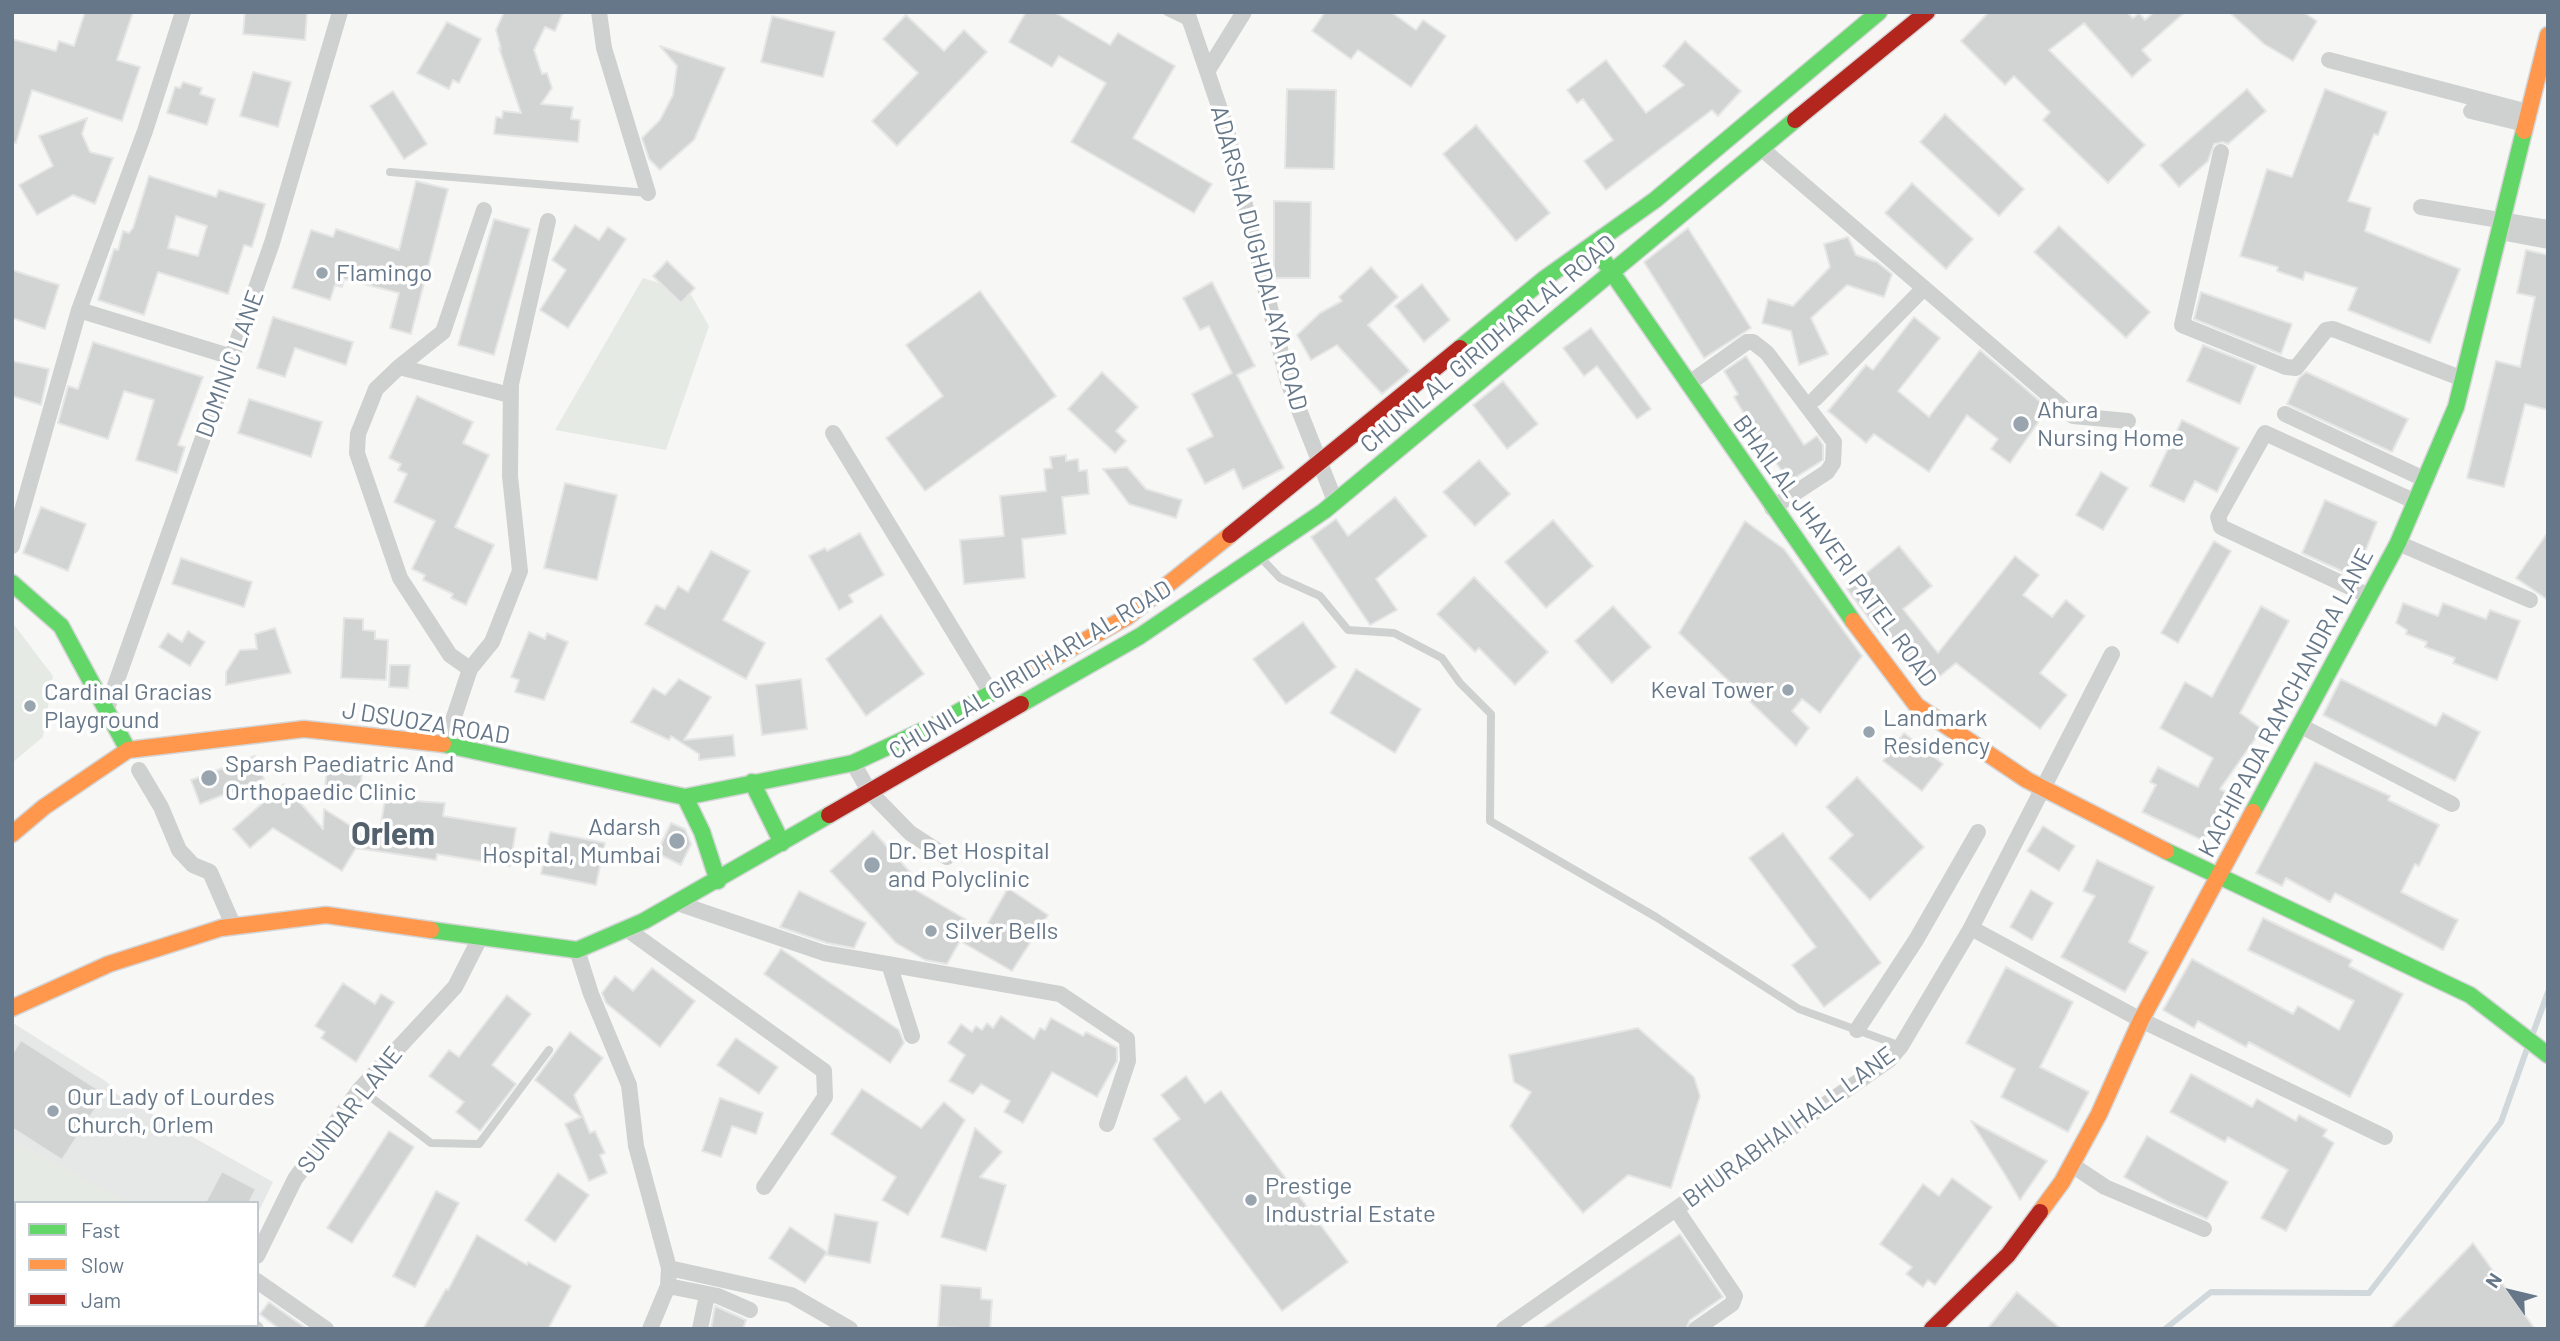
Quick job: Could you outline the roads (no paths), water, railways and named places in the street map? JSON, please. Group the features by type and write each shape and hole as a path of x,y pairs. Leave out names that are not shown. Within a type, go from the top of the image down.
{"main road":[{"name":"CHUNILAL GIRIDHARLAL ROAD","path":"853,763 937,724 1128,617 1592,243 1655,200 1879,12"},
{"name":"CHUNILAL GIRIDHARLAL ROAD","path":"12,1008 109,964 234,927 326,915 577,950 628,930 718,881 1140,636 1335,501 1610,271 1927,12"},
{"name":"KACHIPADA RAMCHANDRA LANE","path":"1932,1329 2008,1255 2072,1164 2099,1114 2141,1020 2398,543 2456,407 2548,35"},
{"name":"BHAILAL JHAVERI PATEL ROAD","path":"1592,243 1814,568 1917,706 2042,787 2218,878 2470,995 2548,1055"},
{"path":"12,583 61,626 128,750"},
{"name":"J DSUOZA ROAD","path":"12,834 44,807 128,750 304,729 446,744 685,797 853,763"},
{"path":"752,782 782,843"},
{"path":"685,797 702,832 718,881"}],"street":[{"path":"12,546 79,310 145,131 183,12"},
{"name":"DOMINIC LANE","path":"106,711 276,231 340,12"},
{"path":"599,12 604,48 648,193"},
{"path":"1208,70 1244,12"},
{"name":"ADARSHA DUGHDALAYA ROAD","path":"1188,18 1226,127 1288,383 1335,501"},
{"path":"2329,60 2526,118"},
{"path":"2472,111 2526,118"},
{"path":"1762,149 2073,416 2128,421"},
{"path":"2221,152 2182,325 2286,367 2296,368 2326,330 2333,329 2463,379"},
{"path":"2421,207 2548,241"},
{"path":"470,669 450,655 400,578 383,519 360,468 358,434 376,389 398,367 443,332 484,210"},
{"path":"446,744 470,669 492,642 520,571 510,476 510,395 548,221"},
{"path":"2499,227 2548,228"},
{"path":"1815,399 1924,288"},
{"path":"79,310 232,357"},
{"path":"1688,384 1747,342 1753,342 1767,353 1834,442 1833,463 1827,472 1773,508"},
{"path":"398,367 510,395"},
{"path":"2285,414 2426,480"},
{"path":"833,433 991,693"},
{"path":"2369,596 2221,527 2218,517 2265,433 2416,502"},
{"path":"2398,543 2530,600"},
{"name":"BHURABHAI HALL LANE","path":"1504,1329 1889,1060 1901,1046 1971,928 2112,654"},
{"path":"2299,725 2452,804"},
{"path":"853,763 869,791 910,833 947,857"},
{"path":"139,771 180,850 193,865 210,872 234,927"},
{"path":"1857,1030 1916,940 1978,832"},
{"path":"677,903 824,953 1060,994 1127,1039 1128,1061 1107,1124"},
{"path":"1971,928 2141,1020 2385,1137"},
{"path":"628,930 824,1071 825,1097 764,1187"},
{"name":"SUNDAR LANE","path":"259,1252 295,1179 360,1089 456,987 480,938"},
{"path":"577,950 591,995 629,1086 636,1146 669,1268 668,1286 650,1329"},
{"path":"889,964 912,1036"},
{"path":"2072,1164 2105,1187 2204,1229"},
{"path":"1676,1209 1735,1296 1732,1304 1696,1329"},
{"path":"669,1268 791,1295 850,1329"},
{"path":"259,1282 326,1329"},
{"path":"668,1286 718,1296 750,1310"},
{"path":"700,1329 707,1295"}],"lane":[{"path":"1167,12 1188,18"},
{"path":"390,172 648,193"},
{"path":"1258,555 1280,578 1320,596 1348,630 1394,633 1442,658 1461,684 1491,714 1490,821 1656,917 1799,1009 1901,1046"},
{"path":"360,1089 431,1143 479,1144 548,1050"}],"waterway":[{"path":"2532,1036 2548,992"},
{"path":"2165,1329 2211,1292 2369,1293 2501,1122 2528,1046"}],"place":[{"name":"Flamingo","path":"322,273"},
{"name":"Ahura Nursing Home","path":"2021,424"},
{"name":"Keval Tower","path":"1788,690"},
{"name":"Cardinal Gracias Playground","path":"30,706"},
{"name":"Landmark Residency","path":"1869,732"},
{"name":"Sparsh Paediatric And Orthopaedic Clinic","path":"209,778"},
{"name":"Adarsh Hospital, Mumbai","path":"677,841"},
{"name":"Dr. Bet Hospital and Polyclinic","path":"872,865"},
{"name":"Silver Bells","path":"931,931"},
{"name":"Our Lady of Lourdes Church, Orlem","path":"53,1111"},
{"name":"Prestige Industrial Estate","path":"1251,1200"}],"district":[{"name":"Orlem","path":"393,834"}]}
